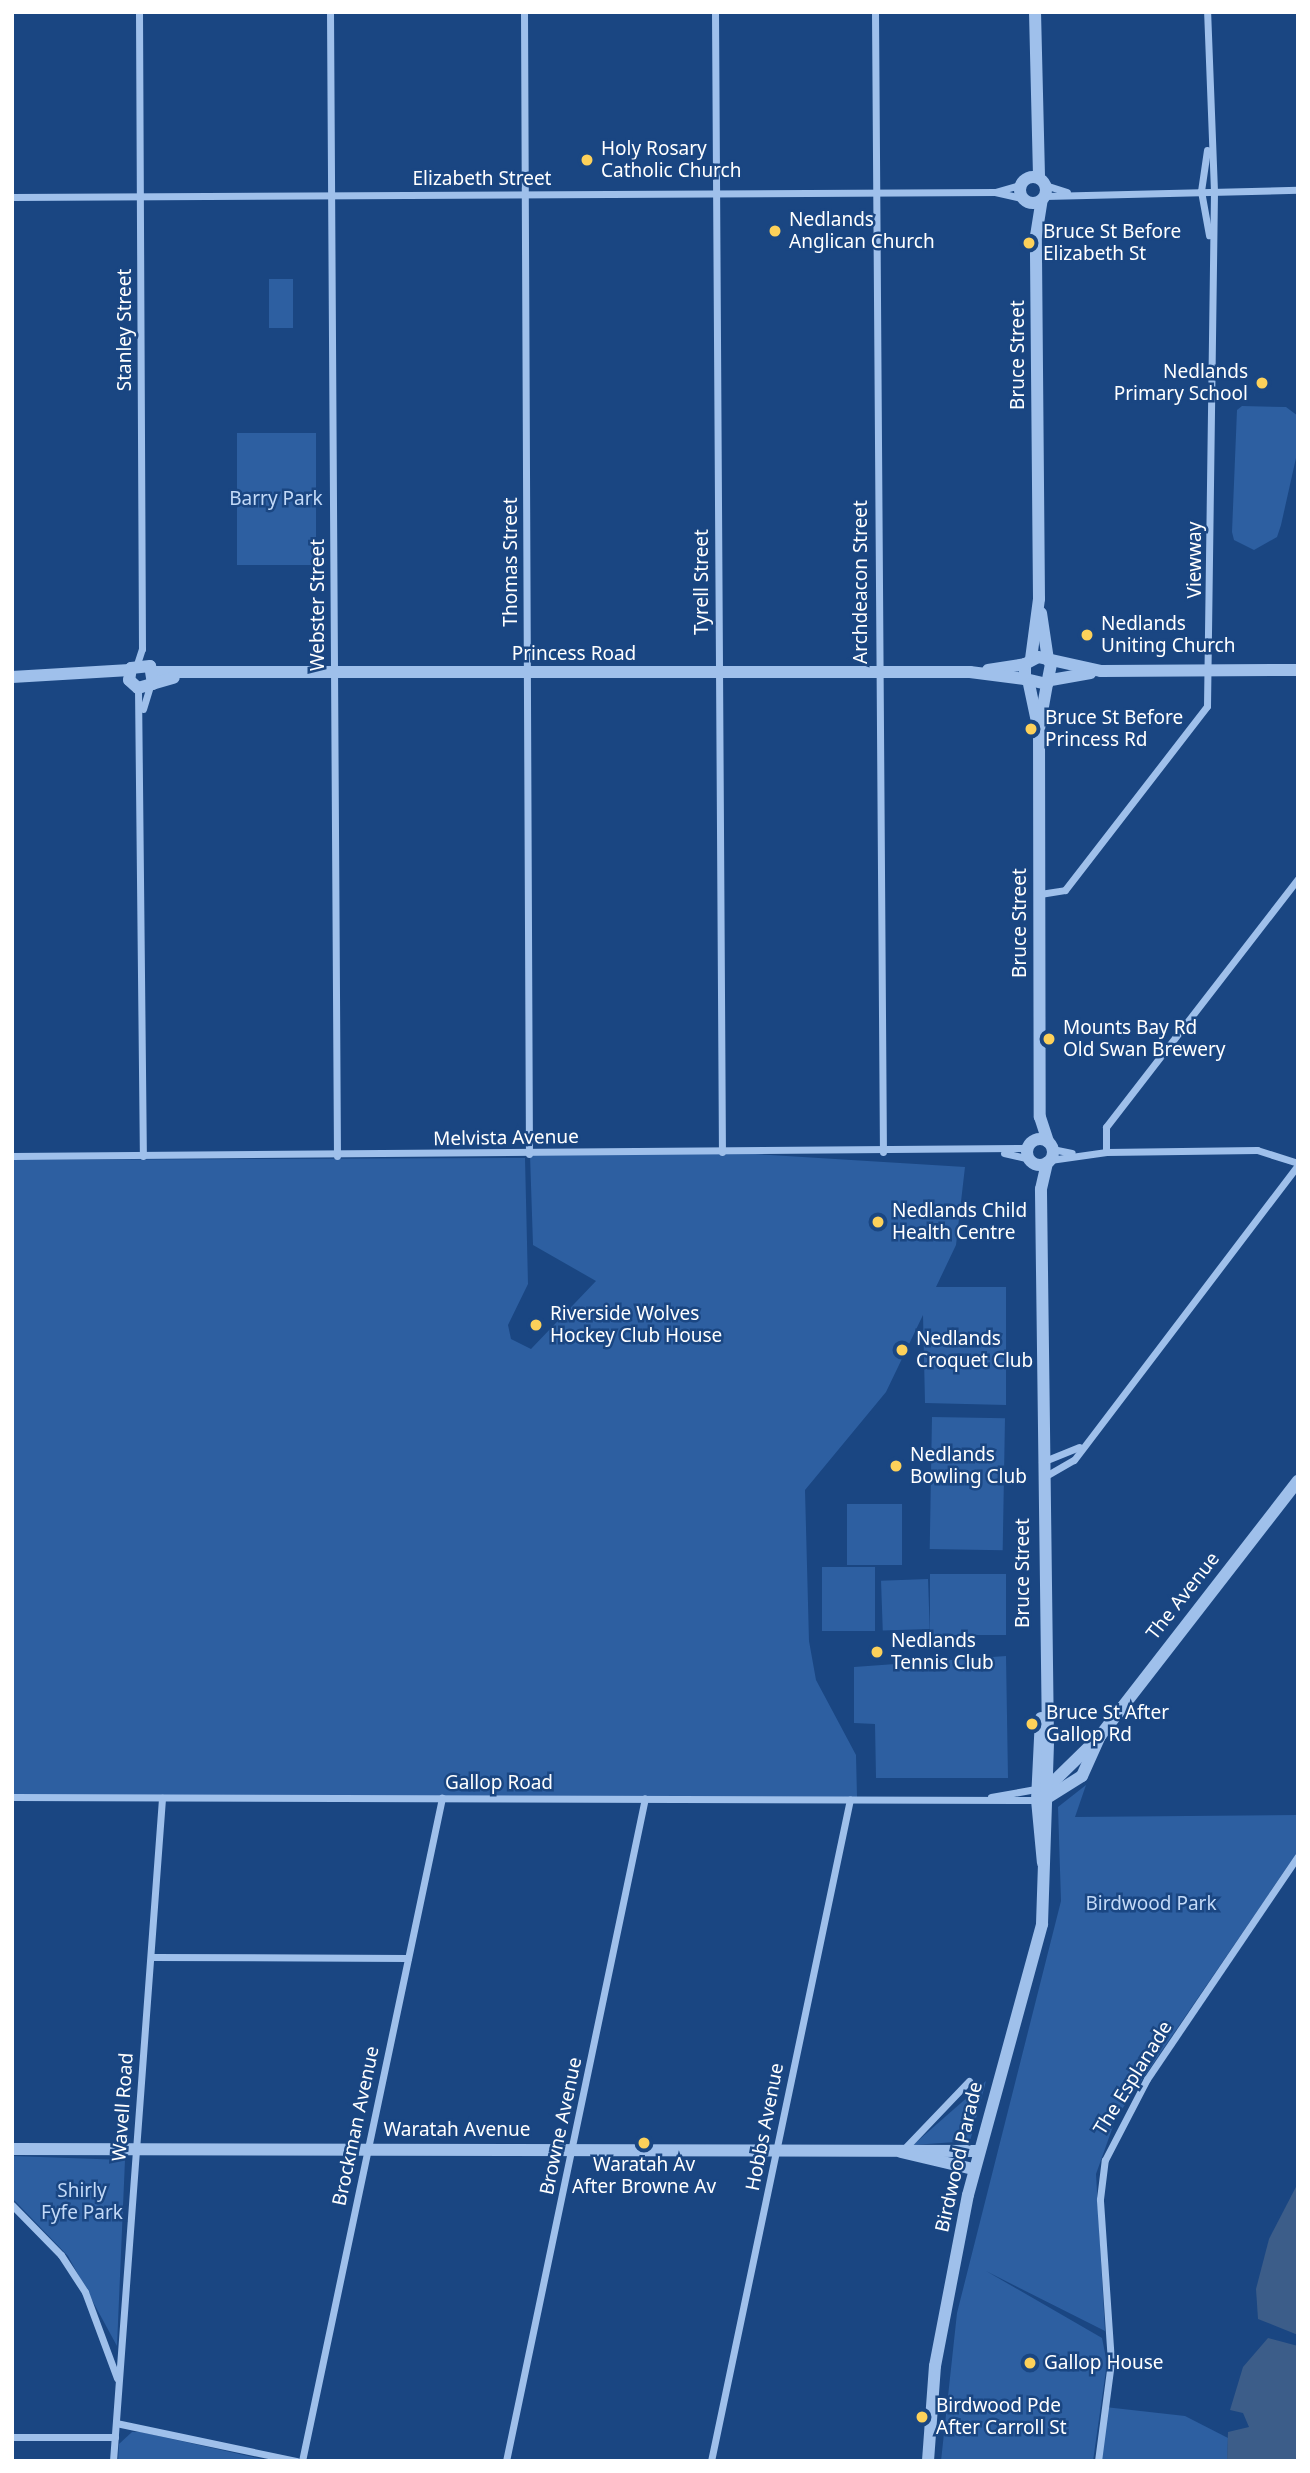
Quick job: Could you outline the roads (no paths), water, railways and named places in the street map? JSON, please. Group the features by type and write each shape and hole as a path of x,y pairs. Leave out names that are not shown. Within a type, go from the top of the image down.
{"street":[{"name":"Stanley Street","path":"139,12 143,1156"},
{"name":"Webster Street","path":"330,12 337,1156"},
{"name":"Thomas Street","path":"524,12 528,1154"},
{"name":"Tyrell Street","path":"715,12 722,1152"},
{"name":"Archdeacon Street","path":"875,12 877,672 883,1152"},
{"name":"Bruce Street","path":"1035,12 1038,599 1027,682 1039,729"},
{"name":"Viewway","path":"1040,894 1065,890 1207,706 1211,670 1210,239 1214,191 1208,146 1207,12"},
{"name":"Viewway","path":"1208,146 1200,191 1210,239"},
{"name":"Elizabeth Street","path":"995,192 1034,190"},
{"name":"Elizabeth Street","path":"12,197 1298,190"},
{"name":"Bruce Street","path":"1038,599 1050,662 1049,682 1039,729 1042,1793"},
{"name":"Stanley Street","path":"142,649 143,677"},
{"name":"Princess Road","path":"970,672 1028,661 1050,662"},
{"path":"1050,662 1101,671 1298,670"},
{"path":"1049,682 1101,671"},
{"name":"Princess Road","path":"143,677 970,672 1027,682 1049,682"},
{"path":"12,677 143,677"},
{"path":"1106,1152 1106,1127 1298,879"},
{"name":"Melvista Avenue","path":"12,1156 722,1152 1076,1154 1270,1151 1298,1164"},
{"path":"1042,1478 1074,1460 1082,1444 1298,1164"},
{"path":"1042,1462 1082,1444"},
{"name":"The Avenue","path":"1042,1793 1082,1776 1100,1736 1298,1480"},
{"name":"Gallop Road","path":"12,1797 850,1799 987,1798 1042,1793"},
{"name":"Gallop Road","path":"987,1798 1042,1793"},
{"name":"Birdwood Parade","path":"928,2461 935,2366 973,2169 1036,1954 1044,1866 1042,1793"},
{"name":"Wavell Road","path":"113,2461 162,1798"},
{"name":"Brockman Avenue","path":"300,2461 442,1798"},
{"name":"Browne Avenue","path":"506,2461 645,1798"},
{"name":"Hobbs Avenue","path":"711,2461 850,1799"},
{"name":"The Esplanade","path":"1098,2461 1111,2362 1100,2199 1104,2160 1147,2079 1295,1869 1298,1856"},
{"path":"151,1957 408,1958"},
{"path":"901,2152 969,2081"},
{"name":"Waratah Avenue","path":"12,2149 977,2151"},
{"name":"Waratah Avenue","path":"901,2152 973,2169"},
{"path":"12,2205 61,2255 85,2292 119,2384"},
{"path":"116,2423 300,2461"},
{"path":"12,2437 115,2437"}],"place":[{"name":"Holy Rosary Catholic Church","path":"587,160"},
{"name":"Nedlands Anglican Church","path":"775,231"},
{"name":"Bruce St Before Elizabeth St","path":"1029,243"},
{"name":"Nedlands Primary School","path":"1262,383"},
{"name":"Nedlands Uniting Church","path":"1087,635"},
{"name":"Bruce St Before Princess Rd","path":"1031,729"},
{"name":"Mounts Bay Rd Old Swan Brewery","path":"1049,1039"},
{"name":"Nedlands Child Health Centre","path":"878,1222"},
{"name":"Riverside Wolves Hockey Club House","path":"536,1325"},
{"name":"Nedlands Croquet Club","path":"902,1350"},
{"name":"Nedlands Bowling Club","path":"896,1466"},
{"name":"Nedlands Tennis Club","path":"877,1652"},
{"name":"Bruce St After Gallop Rd","path":"1032,1724"},
{"name":"Waratah Av After Browne Av","path":"644,2143"},
{"name":"Gallop House","path":"1030,2363"},
{"name":"Birdwood Pde After Carroll St","path":"922,2417"}],"park label":[{"name":"Barry Park","path":"276,499"},
{"name":"Birdwood Park","path":"1151,1904"},
{"name":"Shirly Fyfe Park","path":"82,2202"}]}
